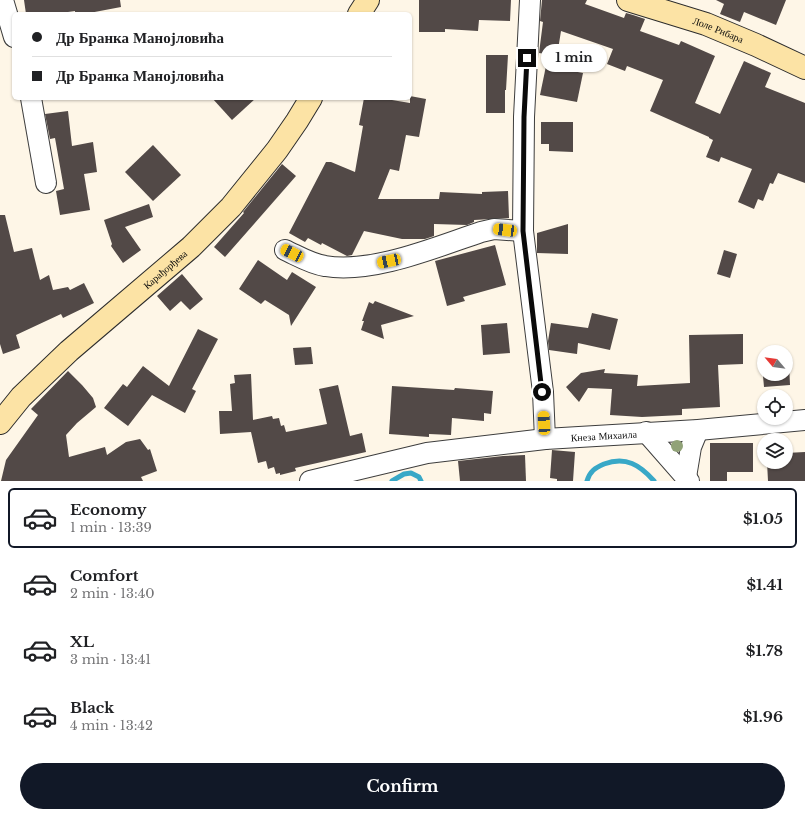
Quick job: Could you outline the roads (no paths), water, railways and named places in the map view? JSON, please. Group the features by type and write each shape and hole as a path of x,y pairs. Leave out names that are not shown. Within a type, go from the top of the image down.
{"main road":[{"path":"360,12 368,0"},
{"name":"Лоле Рибара","path":"628,0 706,24 805,68"},
{"name":"Карађорђева","path":"0,422 21,397 69,351 191,247 231,207 277,150 310,100"}],"street":[{"path":"3,0 12,30"},
{"path":"530,0 524,117 523,231 542,392 545,439"},
{"path":"31,100 46,183"},
{"path":"285,250 323,266 353,266 376,264 401,258 488,230 523,231"},
{"name":"Кнеза Михаила","path":"310,481 427,453 545,439 698,430 805,420"},
{"path":"687,479 691,447 698,430"},
{"path":"646,432 687,479"}],"waterway":[{"path":"587,481 593,470 604,464 619,461 638,466 654,481"},
{"path":"392,481 404,474 411,473 419,477 421,481"}]}
